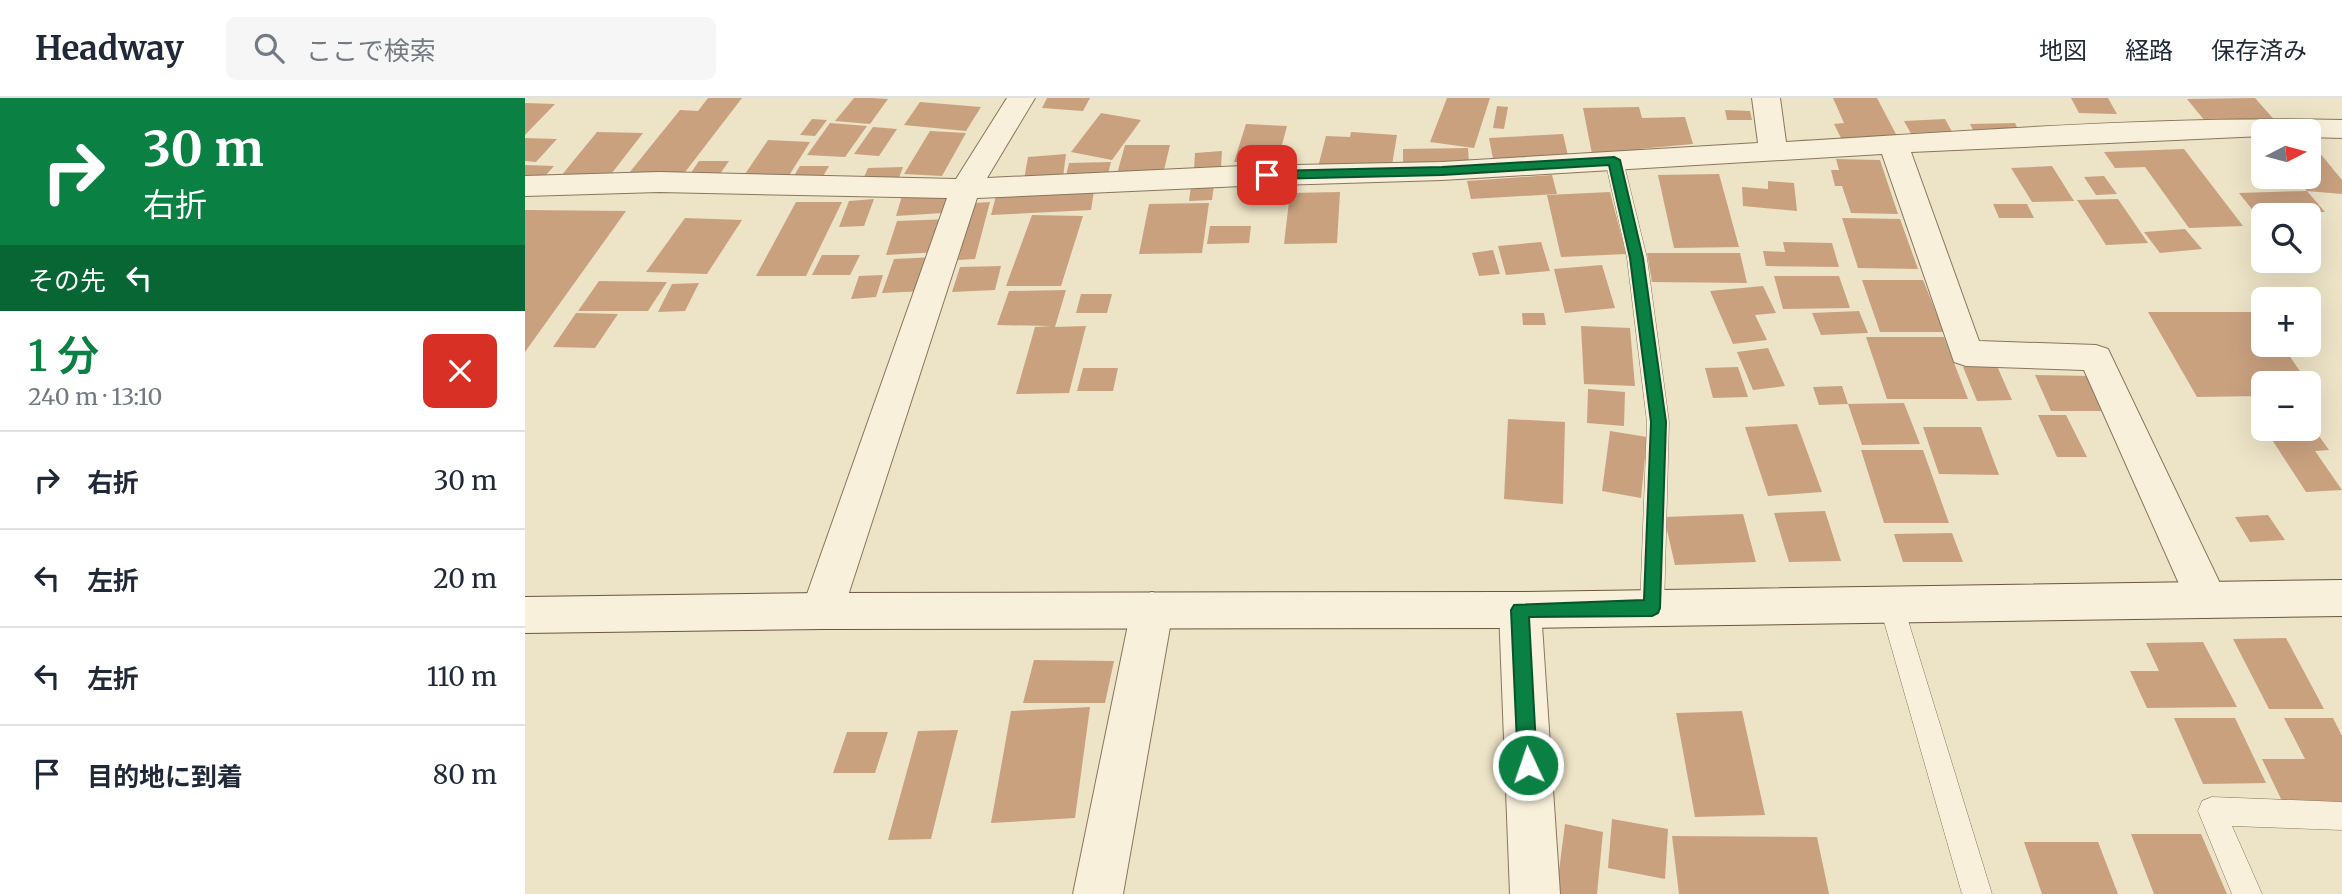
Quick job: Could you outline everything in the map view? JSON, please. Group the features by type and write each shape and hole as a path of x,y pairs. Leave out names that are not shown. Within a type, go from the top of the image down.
{"street":[{"path":"822,611 965,189 1021,98"},
{"path":"1766,98 1773,150"},
{"path":"525,186 659,182 965,189 1242,176 1442,171 1773,150 2257,127 2342,129"},
{"path":"1893,144 1966,353 2096,358 2207,600"},
{"path":"525,615 822,611 1520,610 2342,598"},
{"path":"1098,894 1152,610"},
{"path":"1520,610 1535,894"}],"lane":[{"path":"1614,160 1637,258 1658,422 1652,608"},
{"path":"1891,604 1977,894"},
{"path":"2247,894 2212,811 2342,816"}],"building":[{"path":"708,98 742,98 679,180 625,178 680,110 698,111"},
{"path":"854,98 888,99 870,124 835,121"},
{"path":"1047,98 1090,98 1083,111 1042,108"},
{"path":"1447,98 1490,98 1474,148 1430,142"},
{"path":"1833,98 1877,98 1899,140 1843,142 1834,124 1844,123"},
{"path":"2071,98 2108,98 2117,114 2079,113"},
{"path":"2255,98 2274,119 2251,119 2251,125 2209,126 2187,99"},
{"path":"920,102 981,107 966,131 904,125"},
{"path":"525,103 555,104 525,135"},
{"path":"1497,106 1508,107 1504,129 1493,128"},
{"path":"1639,107 1642,118 1685,117 1693,144 1639,149 1640,153 1592,154 1583,108"},
{"path":"1725,110 1750,111 1752,120 1727,120"},
{"path":"1101,113 1141,120 1112,160 1071,152"},
{"path":"812,119 827,120 815,136 800,135"},
{"path":"1945,119 1955,137 1914,139 1904,121"},
{"path":"830,123 867,126 845,157 807,155"},
{"path":"2015,123 2021,135 1976,136 1970,124"},
{"path":"1246,124 1287,126 1277,164 1234,162"},
{"path":"873,127 897,129 879,156 854,154"},
{"path":"930,131 966,133 942,176 904,174"},
{"path":"597,132 643,133 605,182 556,182"},
{"path":"1351,132 1397,135 1391,171 1318,167 1326,136 1350,137"},
{"path":"1563,134 1569,160 1494,164 1489,138"},
{"path":"525,138 557,139 536,162 525,161"},
{"path":"768,140 810,142 785,182 741,180"},
{"path":"1125,145 1170,145 1163,174 1117,174"},
{"path":"1468,148 1469,164 1403,166 1403,149"},
{"path":"2184,149 2243,226 2189,228 2145,167 2115,168 2104,152"},
{"path":"1222,151 1221,168 1194,169 1195,153"},
{"path":"1066,154 1063,177 1024,180 1028,157"},
{"path":"2321,154 2342,180 2342,194 2305,189 2321,189"},
{"path":"1836,159 1880,160 1898,214 1851,213 1842,186 1835,186 1831,170 1839,170"},
{"path":"699,161 729,161 715,181 686,180"},
{"path":"1111,162 1107,178 1065,180 1069,163"},
{"path":"525,165 554,166 537,185 525,184"},
{"path":"800,166 829,166 819,183 790,182"},
{"path":"2052,166 2074,201 2032,202 2011,168"},
{"path":"903,167 897,183 861,184 868,168"},
{"path":"1719,174 1739,247 1674,248 1658,175"},
{"path":"1552,175 1557,194 1471,199 1467,181"},
{"path":"2104,176 2117,194 2096,195 2084,177"},
{"path":"1768,181 1794,183 1797,211 1743,206 1742,187 1768,189"},
{"path":"1214,185 1212,200 1189,201 1191,186"},
{"path":"1094,191 1091,210 991,215 996,196"},
{"path":"2307,191 2317,203 2251,203 2251,208 2239,193"},
{"path":"1340,192 1337,243 1284,244 1290,193"},
{"path":"1610,192 1626,254 1561,257 1547,195"},
{"path":"948,193 943,213 896,216 902,196"},
{"path":"874,199 864,226 839,227 849,201"},
{"path":"2118,199 2148,243 2106,245 2077,200"},
{"path":"796,202 842,202 806,276 756,276"},
{"path":"990,202 975,259 958,260 974,203"},
{"path":"1209,203 1202,253 1139,254 1149,204"},
{"path":"1993,204 2027,204 2034,218 1999,218"},
{"path":"525,210 626,211 525,352"},
{"path":"1032,215 1083,216 1061,286 1006,286"},
{"path":"685,218 742,220 707,274 646,272"},
{"path":"1842,218 1900,219 1918,269 1858,268"},
{"path":"950,219 940,252 886,255 897,221"},
{"path":"1210,226 1251,226 1249,243 1207,244"},
{"path":"2185,229 2202,249 2160,253 2144,232"},
{"path":"1541,242 1550,271 1506,275 1498,246"},
{"path":"1783,242 1832,243 1839,267 1766,266 1763,251 1785,252"},
{"path":"1493,250 1500,274 1479,276 1472,253"},
{"path":"1647,253 1740,253 1747,283 1652,282"},
{"path":"822,255 860,255 850,275 812,275"},
{"path":"936,257 925,291 882,293 894,259"},
{"path":"1602,265 1615,308 1565,313 1554,269"},
{"path":"1001,266 995,290 952,292 960,267"},
{"path":"883,275 876,297 851,299 859,276"},
{"path":"1774,276 1839,276 1850,308 1783,309"},
{"path":"1862,280 1923,280 1944,332 1880,332"},
{"path":"599,281 667,282 648,311 578,311"},
{"path":"699,283 685,311 658,312 672,284"},
{"path":"1763,286 1776,313 1755,315 1767,340 1733,344 1710,291"},
{"path":"1066,290 1055,327 1086,326 1069,393 1016,394 1035,327 1052,326 997,325 1009,291"},
{"path":"1081,294 1112,294 1107,313 1076,313"},
{"path":"1859,311 1868,333 1821,335 1812,313"},
{"path":"2148,312 2251,312 2251,357 2290,357 2300,371 2251,371 2251,396 2197,397"},
{"path":"576,313 618,314 595,348 553,347"},
{"path":"1522,313 1544,313 1546,325 1523,325"},
{"path":"1581,326 1630,328 1635,386 1584,384"},
{"path":"1866,337 1944,337 1968,399 1887,399"},
{"path":"1768,348 1785,386 1753,390 1737,352"},
{"path":"1997,366 2012,400 1977,401 1963,367"},
{"path":"1738,367 1748,397 1713,398 1705,368"},
{"path":"1083,368 1118,368 1113,391 1077,391"},
{"path":"2035,375 2092,376 2109,411 2051,411"},
{"path":"1842,386 1848,404 1819,405 1813,387"},
{"path":"1588,389 1625,392 1624,426 1587,423"},
{"path":"1904,403 1920,444 1862,445 1848,404"},
{"path":"2038,415 2066,415 2087,457 2057,457"},
{"path":"1508,419 1565,422 1563,504 1504,499"},
{"path":"1797,424 1822,492 1768,496 1745,427"},
{"path":"1923,427 1981,427 1999,475 1939,474"},
{"path":"1610,431 1647,437 1641,498 1602,491"},
{"path":"2321,439 2329,450 2315,451 2342,490 2306,492 2273,441"},
{"path":"1861,450 1923,450 1949,523 1884,523"},
{"path":"1825,511 1841,561 1789,562 1774,513"},
{"path":"1743,514 1756,562 1675,565 1664,517"},
{"path":"2268,515 2285,540 2250,542 2235,517"},
{"path":"1952,533 1963,562 1903,562 1894,534"},
{"path":"2286,638 2324,709 2269,709 2233,639"},
{"path":"2203,642 2237,707 2147,708 2130,671 2159,671 2146,643"},
{"path":"1034,660 1114,661 1105,703 1023,703"},
{"path":"1090,707 1075,818 991,823 1011,711"},
{"path":"1742,711 1765,815 1695,817 1676,713"},
{"path":"2174,718 2235,718 2266,783 2203,784"},
{"path":"2284,718 2333,718 2342,736 2342,803 2283,803 2262,759 2305,759"},
{"path":"958,730 931,839 888,840 918,731"},
{"path":"847,732 888,732 875,773 833,773"},
{"path":"1612,819 1668,829 1665,879 1608,868"},
{"path":"1565,824 1603,832 1597,894 1556,894"},
{"path":"2131,834 2201,834 2227,894 2154,894"},
{"path":"1672,836 1817,837 1829,894 1679,894"},
{"path":"2024,842 2098,842 2118,894 2042,894"}],"route":[{"path":"1267,175 1442,171 1614,160 1637,258 1658,422 1652,608 1520,610 1528,765"}]}
